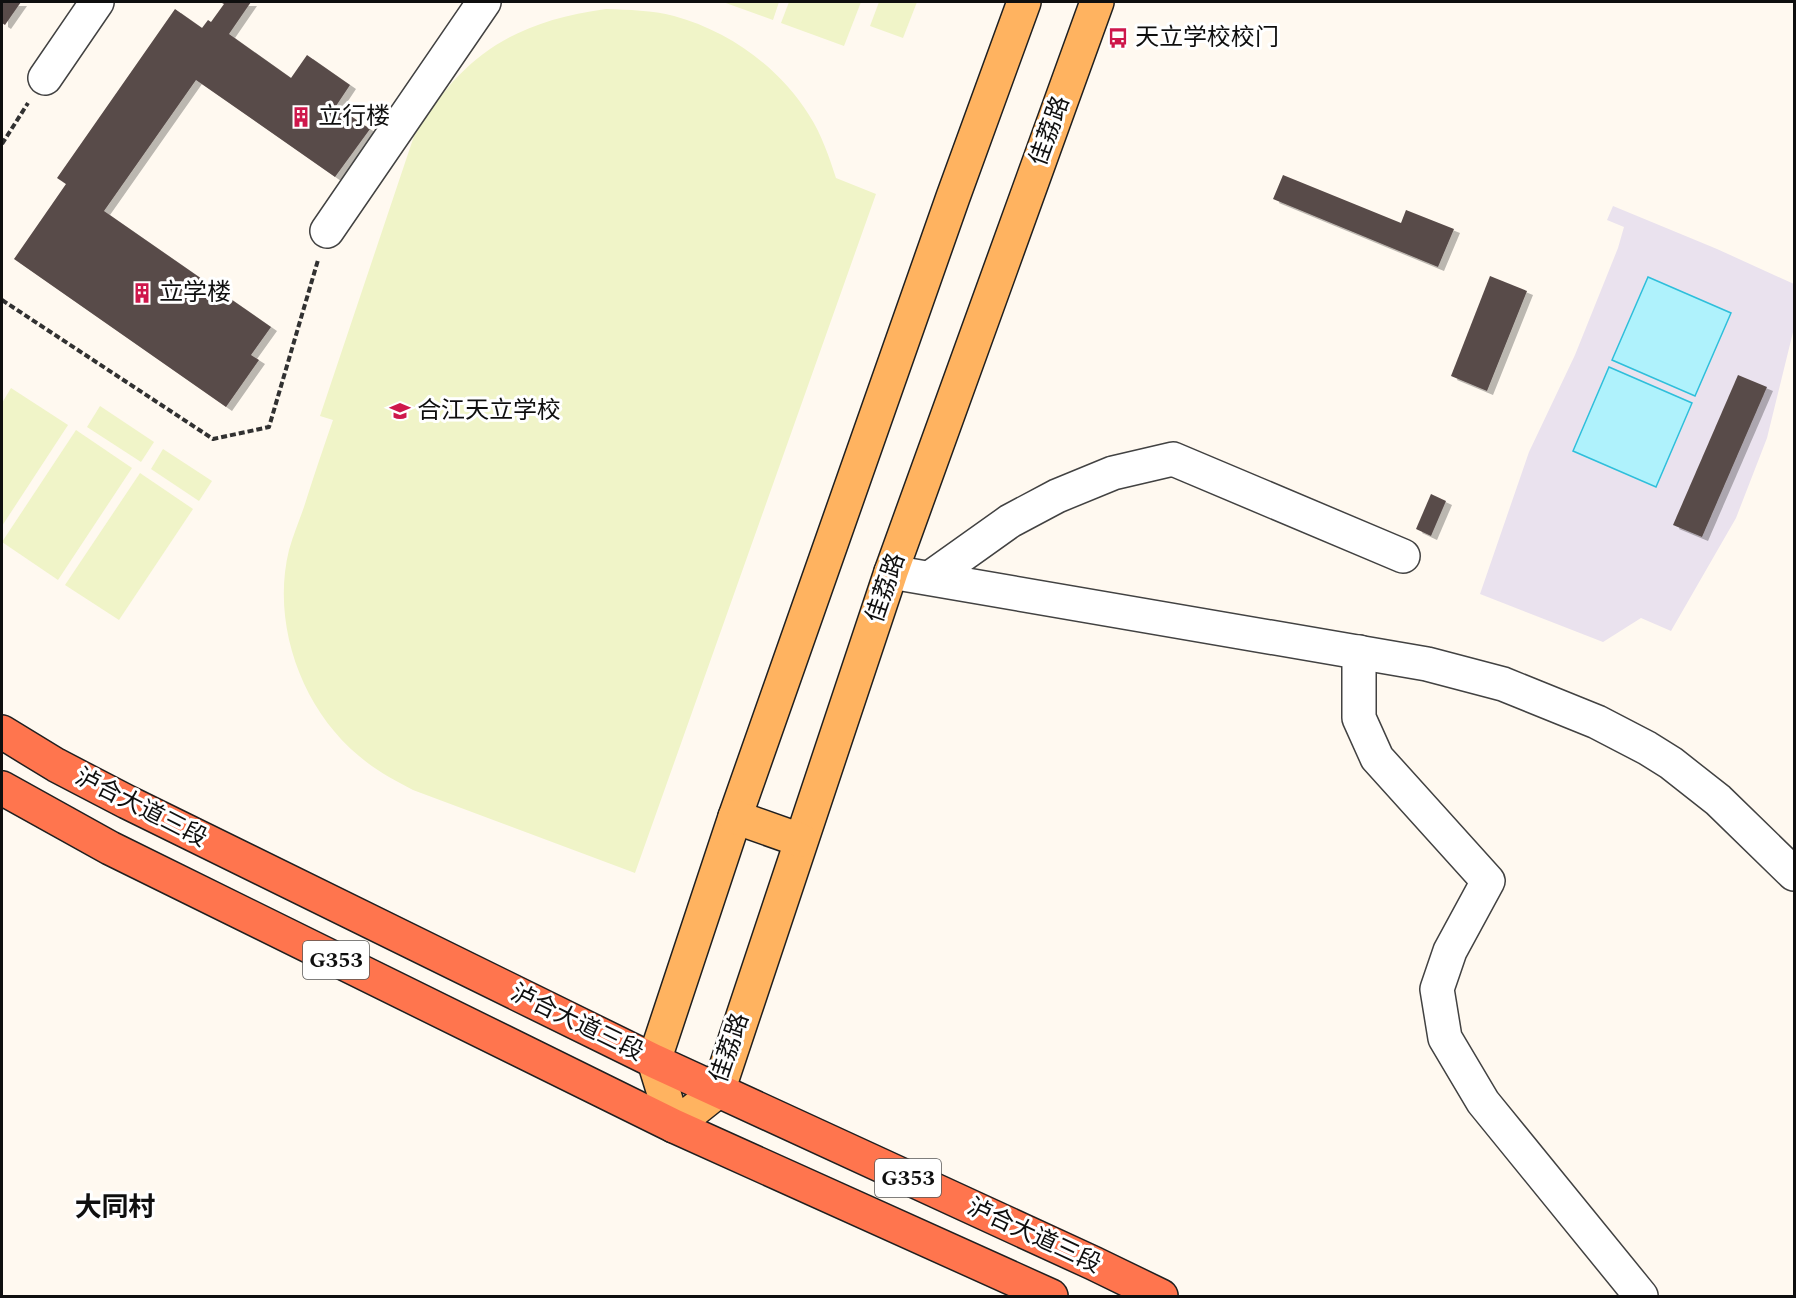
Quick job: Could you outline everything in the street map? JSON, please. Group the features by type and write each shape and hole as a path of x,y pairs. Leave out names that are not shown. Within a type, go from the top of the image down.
{"highway":[{"name":"泸合大道三段","path":"2,732 56,765 127,802 454,964 654,1061 1161,1296"},
{"name":"泸合大道三段","path":"2,788 110,848 674,1126 1051,1296"},
{"path":"433,1007 454,964"},
{"path":"900,1228 919,1184"}],"main road":[{"path":"674,1126 654,1061 735,817 952,197 1024,2"},
{"name":"佳荔路","path":"674,1126 718,1091 891,572 1097,2"},
{"path":"735,817 800,840"}],"street":[{"path":"45,78 97,2"},
{"path":"327,231 483,2"},
{"path":"930,578 1010,521 1057,496 1113,473 1173,459 1403,555"},
{"path":"891,572 1427,664 1503,684 1597,722 1671,763 1699,784 1750,830 1794,874"},
{"path":"1359,652 1359,718 1377,758 1488,881 1450,951 1437,989 1445,1038 1483,1102 1641,1296"}],"path":[{"path":"2,144 45,78"},
{"path":"2,300 213,439 269,427 327,231"}],"shaded area":[{"path":"1613,206 1794,284 1794,328 1767,438 1736,518 1671,631 1641,618 1603,642 1480,594 1529,452 1575,355 1618,248 1624,227 1607,220"}],"green space":[{"path":"723,2 779,2 773,20"},
{"path":"789,2 861,2 844,46 781,23"},
{"path":"879,2 917,2 903,38 870,26"},
{"path":"606,9 649,11 674,16 714,31 751,53 783,81 809,115 828,154 836,178 876,194 635,873 413,790 365,761 339,736 321,714 307,689 288,635 284,606 284,578 289,550 333,420 320,416 414,136 451,84 493,47 544,23"},
{"path":"11,388 68,425 2,526 2,403"},
{"path":"100,406 154,442 141,462 87,427"},
{"path":"76,430 132,468 58,580 2,542"},
{"path":"163,449 212,481 199,501 151,469"},
{"path":"140,473 193,509 119,620 65,585"}],"water":[{"path":"1648,277 1731,313 1695,396 1612,360"},
{"path":"1609,367 1692,403 1656,487 1573,451"}],"building":[{"path":"2,2 21,2 5,25 2,23"},
{"path":"220,2 251,2 229,34 291,78 307,55 350,85 336,106 370,129 335,177 196,80 104,211 271,327 251,355 259,360 226,407 14,259 66,184 57,178 175,9 202,28 208,20 211,22 224,4"},
{"path":"1283,175 1401,223 1406,210 1454,229 1438,267 1273,199"},
{"path":"1490,276 1527,291 1487,391 1451,376"},
{"path":"1738,375 1767,387 1702,537 1673,525"},
{"path":"1431,494 1446,501 1431,536 1416,529"}],"place":[{"name":"天立学校校门","path":"1118,38"},
{"name":"立行楼","path":"301,117"},
{"name":"立学楼","path":"142,293"},
{"name":"合江天立学校","path":"400,411"}],"district":[{"name":"大同村","path":"115,1208"}]}
